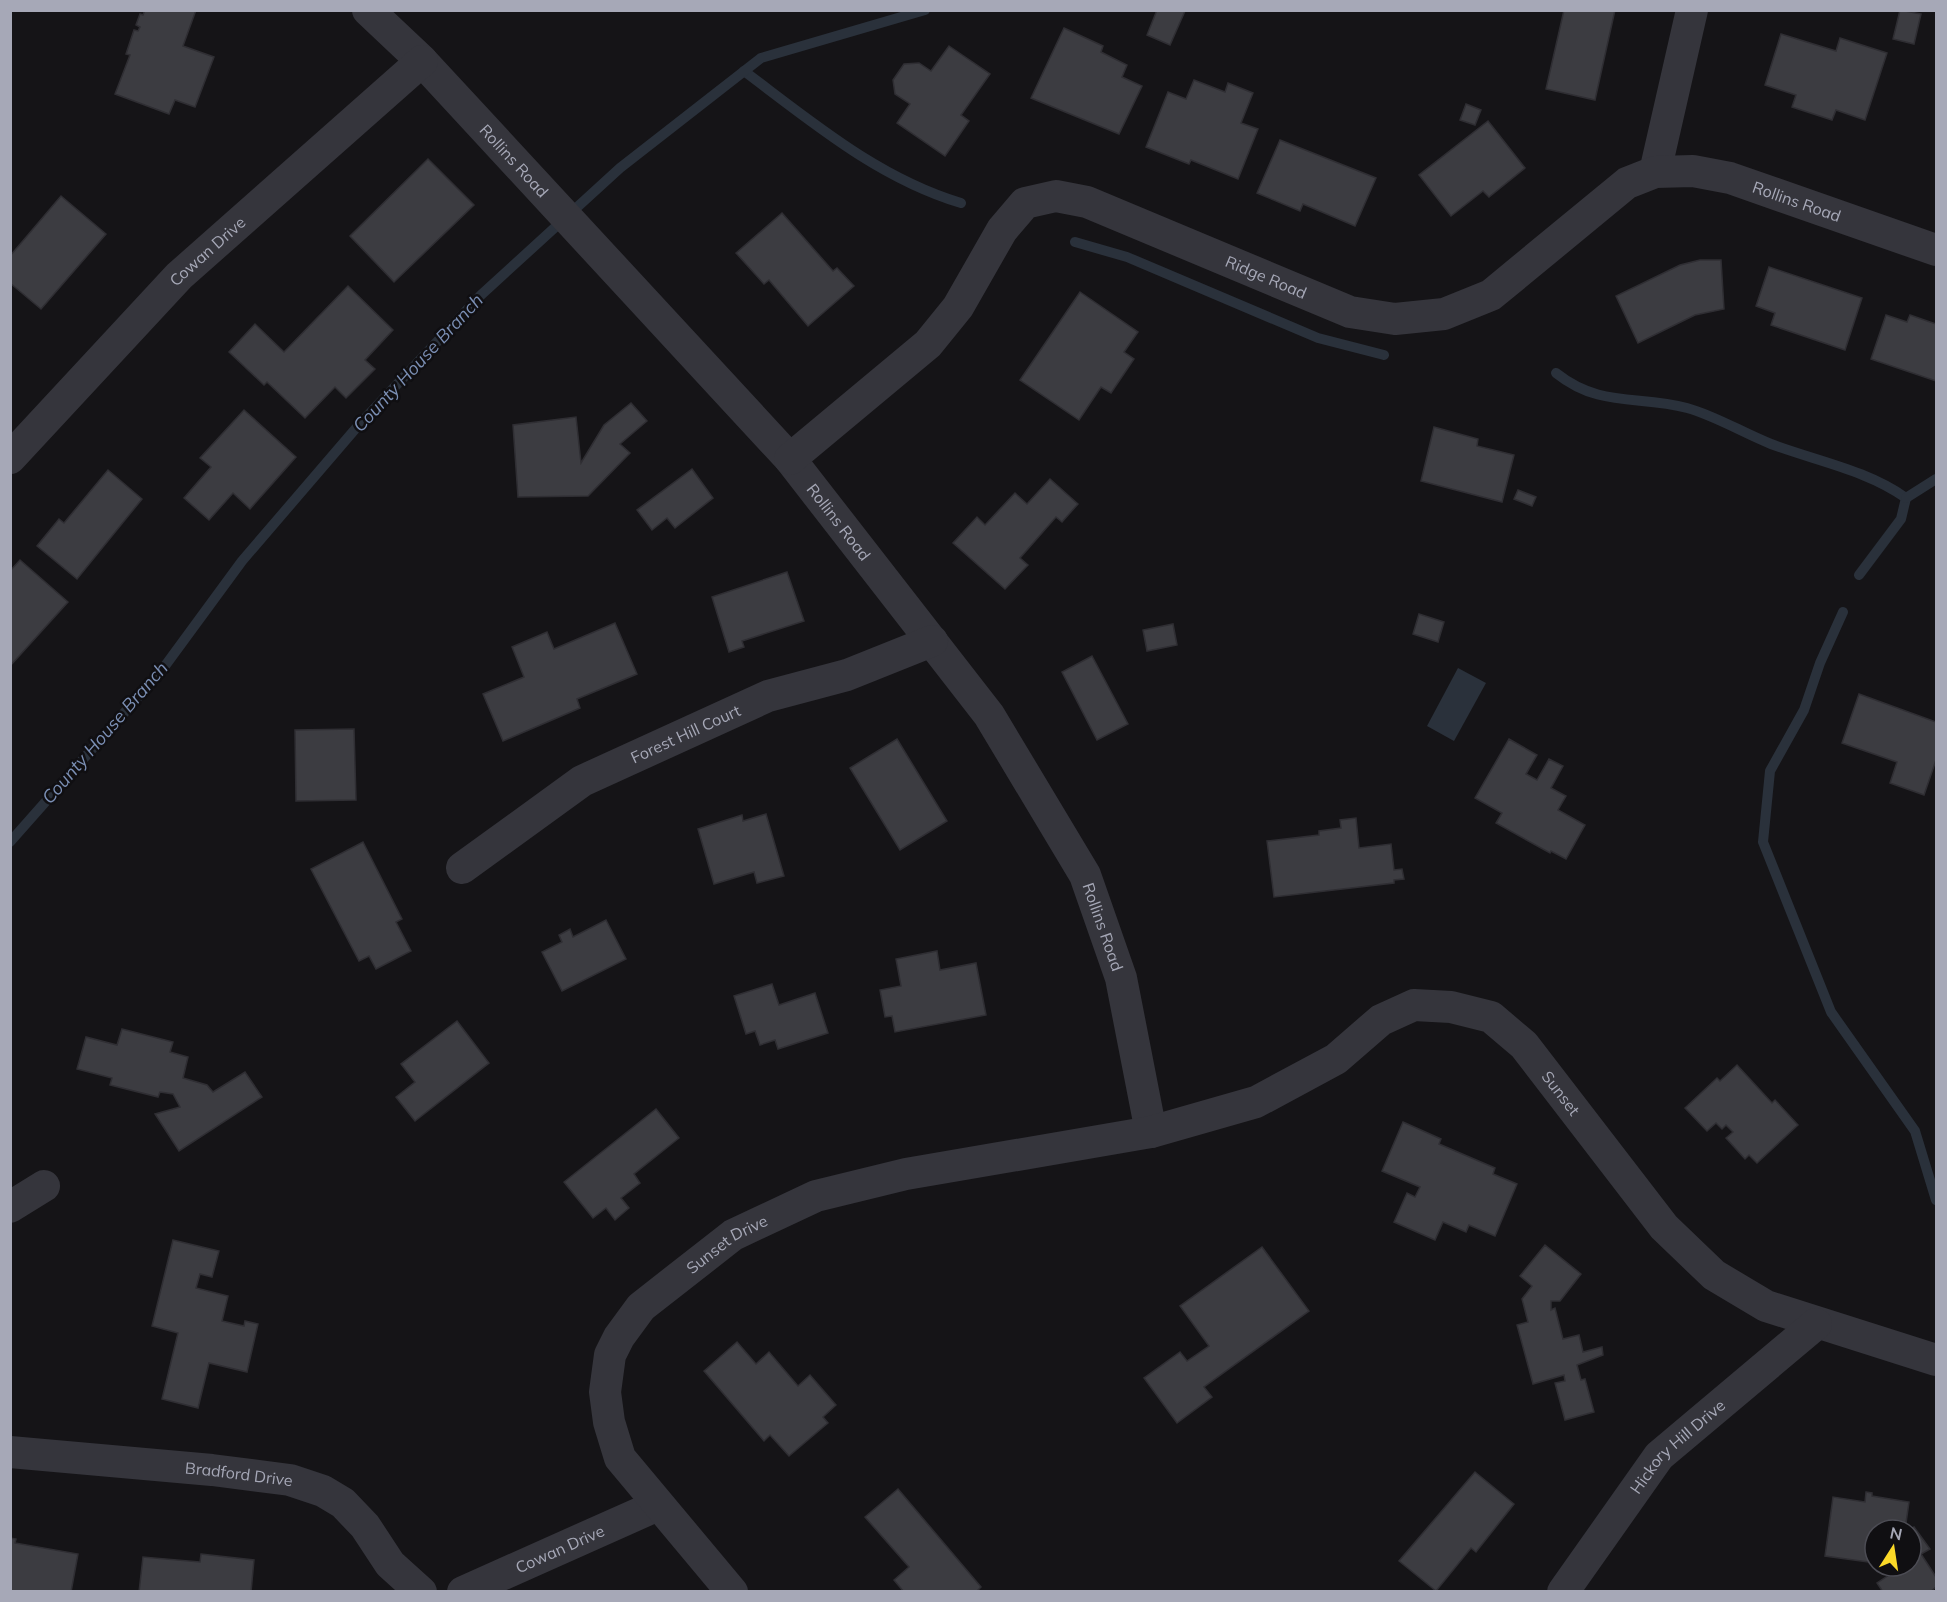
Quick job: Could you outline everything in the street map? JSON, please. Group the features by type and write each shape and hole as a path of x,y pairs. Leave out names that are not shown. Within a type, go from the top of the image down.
{"street":[{"name":"Rollins Road","path":"368,10 422,61 549,195 790,459 989,715 1085,875 1121,978 1151,1132"},
{"path":"1655,172 1692,10"},
{"name":"Cowan Drive","path":"10,458 179,276 422,61"},
{"name":"Rollins Road","path":"1655,172 1693,171 1730,178 1936,250"},
{"name":"Ridge Road","path":"790,459 928,344 958,307 1002,230 1025,203 1056,196 1087,202 1350,312 1395,319 1444,314 1491,294 1627,183 1655,172"},
{"name":"Forest Hill Court","path":"462,867 592,776 768,696 848,675 932,641"},
{"name":"Sunset","path":"1151,1132 1256,1101 1336,1059 1381,1020 1414,1005 1451,1007 1491,1017 1524,1045 1664,1227 1714,1275 1766,1306 1816,1324 1936,1360"},
{"name":"Sunset Drive","path":"732,1592 620,1458 609,1422 605,1392 610,1355 619,1337 641,1307 733,1235 816,1196 906,1174 1151,1132"},
{"path":"10,1207 44,1186"},
{"name":"Hickory Hill Drive","path":"1563,1592 1659,1456 1816,1324"},
{"name":"Bradford Drive","path":"10,1452 212,1470 290,1480 323,1491 343,1503 365,1526 390,1564 421,1592"},
{"name":"Cowan Drive","path":"463,1592 658,1505"}],"shaded area":[{"path":"1458,668 1486,683 1454,741 1427,726"}],"building":[{"path":"145,10 196,10 183,46 214,57 195,107 175,100 169,114 115,94 130,55 126,54 134,30 138,31 140,27 136,25 140,14 143,15"},
{"path":"1157,10 1185,11 1170,45 1147,35"},
{"path":"1564,10 1615,10 1595,100 1546,89"},
{"path":"1900,10 1921,14 1914,44 1893,39"},
{"path":"1064,28 1103,46 1101,52 1127,65 1122,77 1142,86 1119,134 1031,98"},
{"path":"1781,34 1836,51 1840,38 1887,53 1865,120 1836,110 1832,120 1792,107 1796,95 1765,85"},
{"path":"949,46 990,74 961,115 969,121 945,156 897,123 910,104 895,94 893,80 904,64 919,63 931,71"},
{"path":"1194,80 1225,92 1228,83 1253,93 1241,123 1258,129 1238,179 1191,160 1189,164 1146,147 1168,92 1186,99"},
{"path":"1466,104 1481,110 1475,125 1460,120"},
{"path":"1488,121 1525,168 1489,197 1483,191 1451,216 1419,175"},
{"path":"1280,140 1376,178 1355,226 1303,204 1300,211 1257,193"},
{"path":"428,159 474,205 394,282 350,236"},
{"path":"61,196 106,234 41,309 10,283 10,256"},
{"path":"782,213 833,271 837,268 854,286 808,326 769,280 764,284 736,253"},
{"path":"1700,260 1721,260 1724,309 1695,315 1638,343 1616,296 1680,265"},
{"path":"1769,267 1862,298 1845,350 1771,325 1775,313 1756,306"},
{"path":"348,286 393,330 365,360 375,369 346,398 335,387 305,418 267,382 264,385 229,352 255,324 284,352"},
{"path":"1080,292 1138,332 1124,352 1134,359 1111,393 1101,387 1079,420 1020,380"},
{"path":"1886,315 1907,322 1910,315 1936,324 1936,381 1871,359"},
{"path":"631,403 647,421 620,444 630,453 588,496 518,497 513,425 576,417 581,463 604,425"},
{"path":"244,410 296,457 250,509 233,493 209,520 184,498 211,467 200,458"},
{"path":"1434,427 1478,439 1477,446 1514,455 1502,502 1421,481"},
{"path":"692,469 713,498 675,528 667,518 652,530 637,510"},
{"path":"108,470 142,499 77,579 37,546 59,519 64,523"},
{"path":"1050,479 1078,504 1062,522 1056,517 1020,558 1028,565 1005,589 953,543 977,517 985,525 1015,493 1027,504"},
{"path":"1518,490 1536,497 1532,506 1514,499"},
{"path":"20,560 68,602 10,666 10,571"},
{"path":"787,572 804,621 742,641 744,647 729,652 712,597"},
{"path":"1419,614 1444,622 1438,642 1413,634"},
{"path":"615,623 637,674 577,699 580,708 503,741 483,694 524,677 512,647 547,632 554,649"},
{"path":"1173,624 1177,645 1147,651 1143,630"},
{"path":"1092,656 1128,724 1097,740 1062,672"},
{"path":"1859,694 1936,722 1936,760 1924,795 1890,783 1897,762 1842,743"},
{"path":"354,729 356,800 296,801 295,730"},
{"path":"897,739 947,821 900,850 850,768"},
{"path":"1509,739 1537,755 1526,774 1537,780 1549,759 1563,766 1551,788 1566,796 1558,810 1585,825 1566,859 1551,851 1550,853 1496,823 1502,813 1475,798"},
{"path":"766,814 784,876 757,883 754,872 714,884 698,829 742,815 743,821"},
{"path":"1356,818 1359,848 1391,844 1394,870 1402,869 1404,879 1394,880 1394,883 1274,897 1267,841 1319,835 1319,831 1341,828 1340,820"},
{"path":"363,842 402,919 396,922 411,951 376,969 369,956 359,961 311,869"},
{"path":"606,920 626,959 562,991 542,952 562,942 559,935 570,929 573,937"},
{"path":"937,951 940,970 976,963 986,1015 895,1032 892,1016 885,1017 880,990 901,986 896,959"},
{"path":"772,984 779,1005 815,993 828,1033 778,1049 775,1040 760,1045 755,1031 746,1034 734,996"},
{"path":"457,1021 489,1063 415,1121 396,1097 415,1082 401,1064"},
{"path":"122,1029 173,1042 170,1052 188,1057 183,1078 207,1085 213,1092 245,1072 262,1097 179,1151 155,1114 180,1107 173,1094 160,1092 158,1097 110,1085 112,1078 77,1069 86,1037 117,1045"},
{"path":"1737,1065 1772,1103 1775,1100 1798,1125 1757,1163 1749,1155 1745,1159 1726,1138 1733,1132 1726,1125 1722,1129 1716,1123 1707,1131 1685,1108 1717,1078 1720,1081"},
{"path":"656,1109 679,1138 634,1174 640,1183 621,1198 629,1208 615,1220 606,1208 593,1218 564,1182"},
{"path":"1403,1122 1441,1139 1439,1144 1495,1168 1493,1174 1517,1184 1495,1236 1469,1225 1466,1232 1443,1222 1435,1240 1394,1222 1407,1193 1415,1197 1420,1187 1382,1171"},
{"path":"173,1240 219,1251 212,1277 200,1274 196,1288 228,1296 222,1321 244,1326 245,1321 258,1324 247,1372 209,1363 198,1408 162,1399 178,1333 152,1326"},
{"path":"1545,1245 1581,1274 1560,1301 1551,1301 1551,1310 1555,1308 1563,1339 1579,1335 1583,1352 1602,1347 1603,1355 1577,1365 1581,1380 1585,1379 1594,1412 1565,1420 1555,1383 1565,1381 1564,1375 1533,1384 1517,1325 1528,1322 1522,1299 1532,1286 1520,1276"},
{"path":"1262,1247 1309,1311 1204,1387 1212,1397 1177,1423 1144,1378 1180,1352 1187,1361 1209,1346 1180,1306"},
{"path":"737,1342 756,1364 769,1352 798,1386 810,1375 836,1405 823,1417 828,1423 789,1456 770,1435 764,1441 704,1371"},
{"path":"1475,1472 1514,1504 1476,1552 1471,1548 1436,1591 1399,1561"},
{"path":"898,1489 981,1587 976,1592 904,1592 894,1580 909,1567 865,1517"},
{"path":"1866,1492 1872,1493 1872,1496 1909,1502 1907,1518 1863,1518 1863,1561 1825,1556 1833,1497 1865,1502"},
{"path":"10,1538 16,1539 15,1543 78,1554 71,1592 10,1592"},
{"path":"1923,1539 1930,1549 1923,1553"},
{"path":"201,1554 254,1560 251,1592 139,1592 143,1557 200,1562"},
{"path":"1923,1557 1936,1577 1936,1587 1930,1592 1883,1592 1877,1583 1884,1578 1923,1578"}],"waterway":[{"name":"County House Branch","path":"10,842 162,670 242,561 357,427 481,295 620,168 761,58 925,10"},
{"path":"744,71 821,129 874,164 902,179 961,203"},
{"path":"1075,242 1127,257 1318,338 1384,355"},
{"path":"1556,373 1572,384 1604,396 1669,404 1698,411 1771,444 1858,473 1891,488 1906,498 1901,519 1859,575"},
{"path":"1906,498 1936,479"},
{"path":"1843,612 1820,663 1804,710 1770,771 1763,842 1831,1012 1915,1131 1936,1200"}]}
